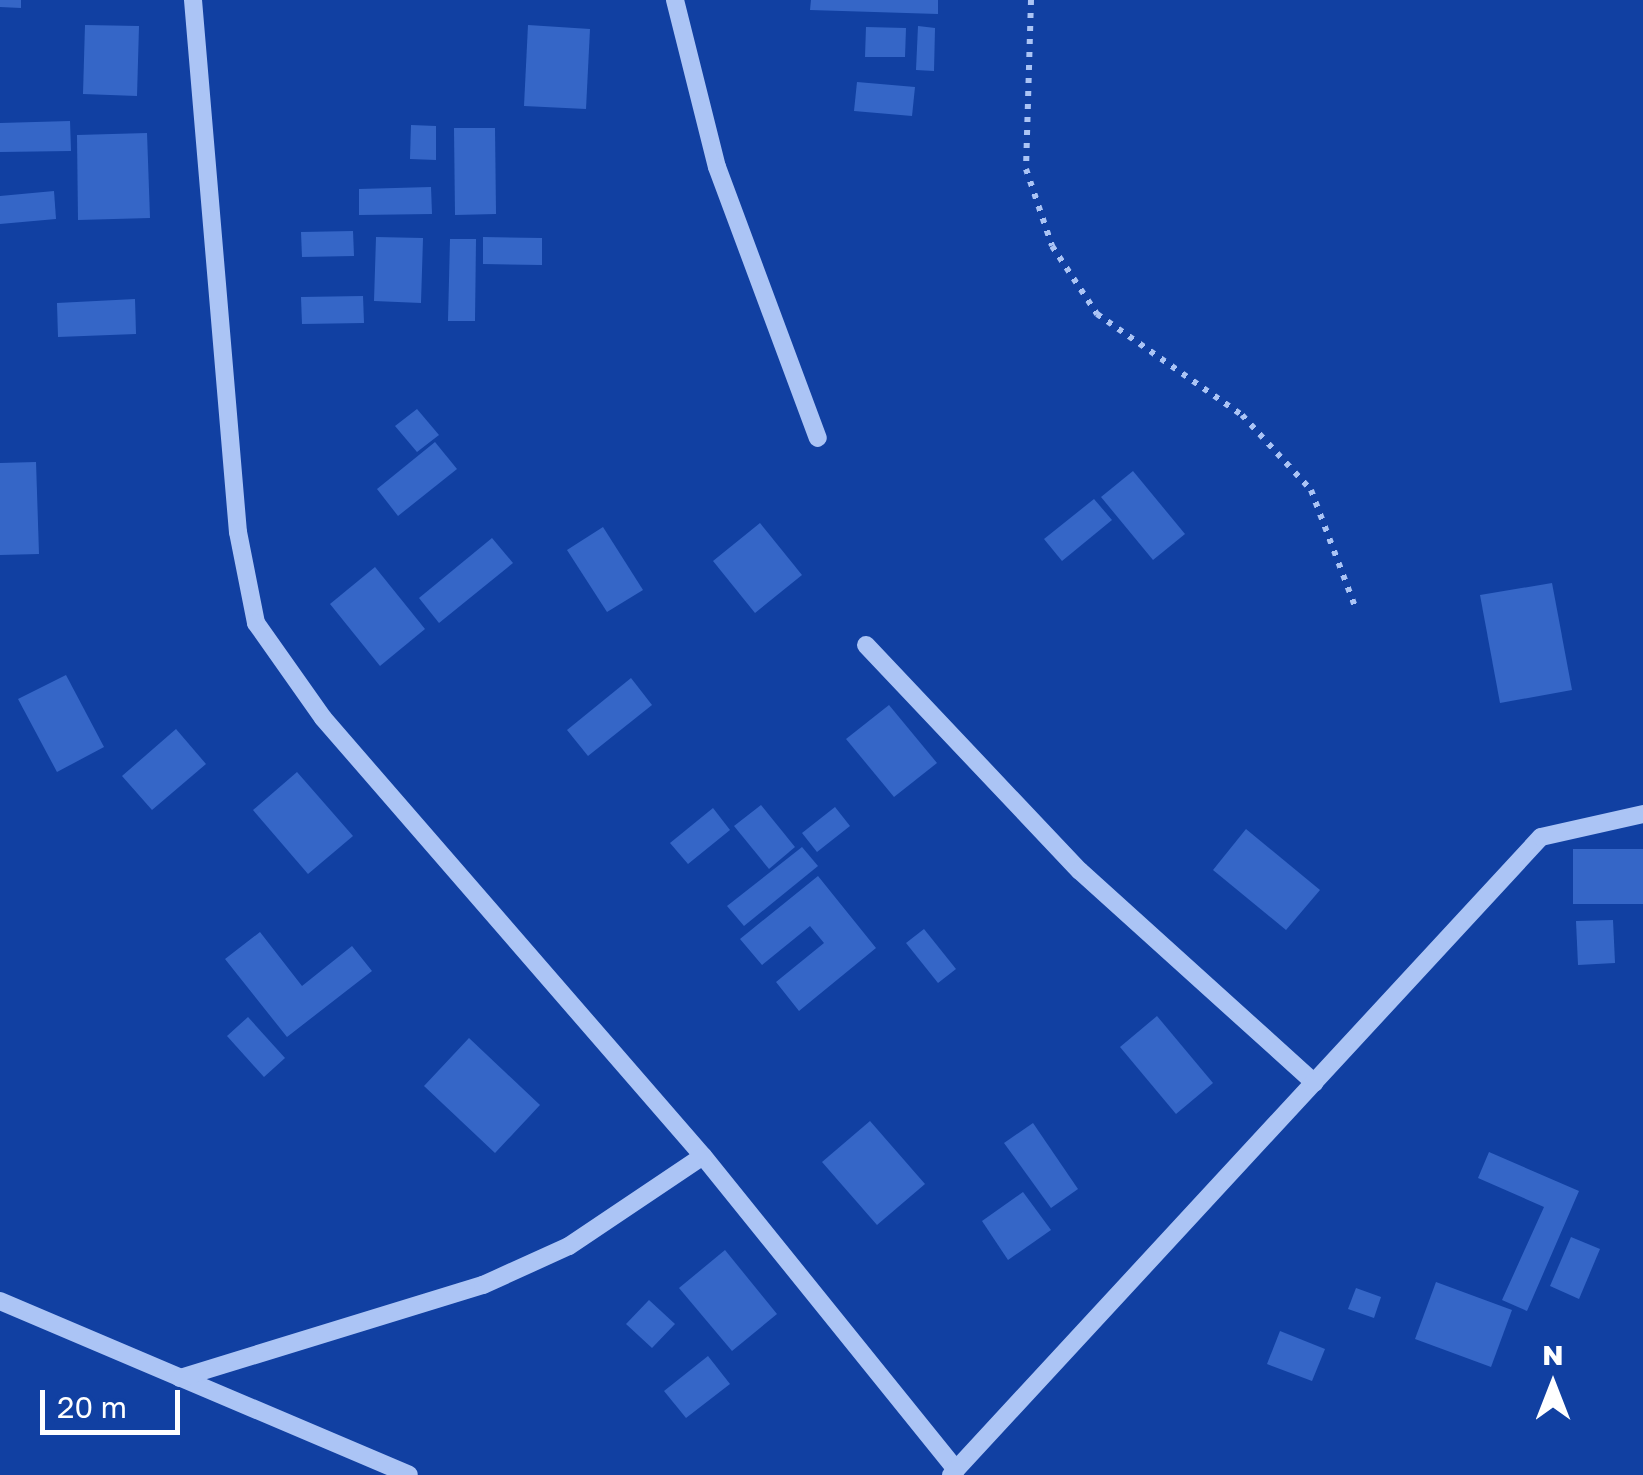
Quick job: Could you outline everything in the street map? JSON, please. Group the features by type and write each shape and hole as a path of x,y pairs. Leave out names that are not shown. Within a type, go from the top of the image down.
{"street":[{"path":"193,0 238,532 256,623 323,718 703,1156 954,1472 1541,836 1643,814"},
{"path":"675,0 717,167 818,438"},
{"path":"866,645 1080,871 1315,1083"},
{"path":"180,1378 484,1284 569,1246 703,1156"},
{"path":"0,1301 409,1475"}],"path":[{"path":"1031,0 1026,169 1052,246 1097,314 1242,415 1311,490 1356,609"}],"building":[{"path":"0,0 21,0 21,8 0,7"},
{"path":"811,0 938,0 938,14 810,10"},
{"path":"85,25 139,26 137,96 83,94"},
{"path":"528,25 590,29 586,109 524,106"},
{"path":"918,26 935,28 934,71 916,70"},
{"path":"866,27 906,28 905,57 865,57"},
{"path":"857,82 915,87 912,116 854,111"},
{"path":"70,121 71,151 0,152 0,123"},
{"path":"411,125 436,126 436,160 410,159"},
{"path":"454,128 495,128 496,214 455,215"},
{"path":"147,133 150,218 78,220 77,135"},
{"path":"431,187 432,214 359,215 359,189"},
{"path":"54,191 56,219 0,224 0,196"},
{"path":"353,231 354,256 302,257 301,232"},
{"path":"376,237 423,238 421,303 374,301"},
{"path":"483,237 542,238 542,265 483,264"},
{"path":"450,239 476,239 475,321 448,321"},
{"path":"363,296 364,323 302,324 301,297"},
{"path":"135,299 136,334 58,337 57,303"},
{"path":"417,409 439,435 417,452 395,426"},
{"path":"435,442 457,469 398,516 377,489"},
{"path":"36,462 39,554 0,555 0,463"},
{"path":"1133,471 1185,534 1153,560 1101,497"},
{"path":"1094,499 1112,520 1062,561 1044,539"},
{"path":"760,523 802,575 755,613 713,561"},
{"path":"603,527 643,590 607,612 567,550"},
{"path":"492,538 513,563 439,623 419,598"},
{"path":"375,567 425,629 380,666 330,604"},
{"path":"1552,583 1572,690 1500,703 1480,595"},
{"path":"66,675 104,747 57,772 18,699"},
{"path":"631,678 652,705 588,756 567,730"},
{"path":"889,705 937,763 894,797 846,739"},
{"path":"176,729 206,764 152,810 122,776"},
{"path":"297,772 353,836 308,874 253,810"},
{"path":"761,805 795,847 769,869 734,826"},
{"path":"835,807 850,826 817,852 802,833"},
{"path":"713,808 730,830 688,864 670,843"},
{"path":"1246,829 1320,890 1286,930 1213,870"},
{"path":"802,847 818,866 744,926 727,906"},
{"path":"1573,849 1643,849 1643,904 1573,904"},
{"path":"818,876 876,948 799,1011 776,982 824,943 810,926 762,965 740,939"},
{"path":"1613,920 1615,963 1578,965 1576,921"},
{"path":"924,929 956,969 938,983 906,943"},
{"path":"260,932 302,986 352,946 372,971 287,1037 225,959"},
{"path":"1157,1016 1213,1083 1176,1114 1120,1047"},
{"path":"248,1017 285,1058 264,1077 227,1036"},
{"path":"469,1038 540,1105 495,1153 424,1086"},
{"path":"870,1121 925,1184 877,1225 822,1162"},
{"path":"1033,1123 1078,1189 1051,1208 1004,1143"},
{"path":"1489,1152 1579,1191 1527,1311 1502,1300 1544,1207 1478,1178"},
{"path":"1023,1192 1051,1230 1008,1260 982,1221"},
{"path":"1571,1237 1600,1249 1579,1299 1550,1286"},
{"path":"725,1250 777,1314 732,1351 679,1288"},
{"path":"1436,1282 1512,1310 1491,1367 1415,1339"},
{"path":"1356,1288 1381,1297 1374,1318 1348,1309"},
{"path":"649,1300 675,1324 652,1348 626,1324"},
{"path":"1280,1331 1325,1349 1312,1381 1267,1364"},
{"path":"708,1356 730,1384 686,1418 664,1391"}]}
